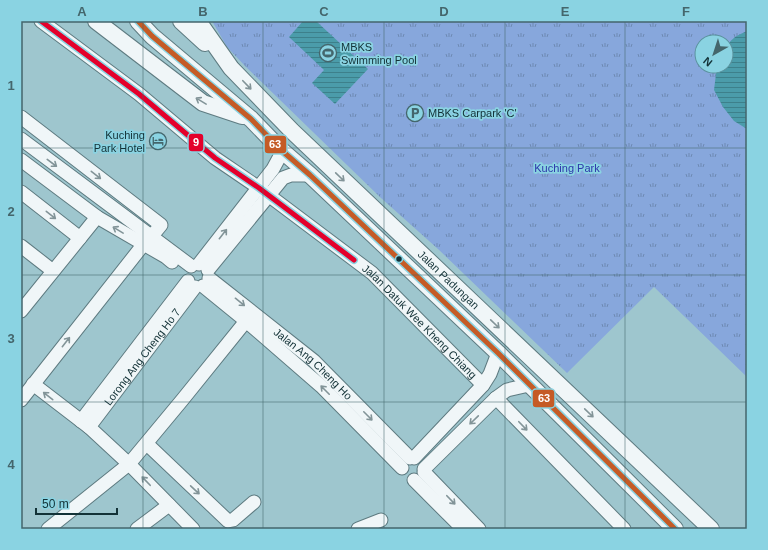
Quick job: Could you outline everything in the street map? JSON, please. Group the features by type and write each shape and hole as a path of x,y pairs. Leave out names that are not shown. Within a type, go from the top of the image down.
{"main road":[{"path":"96,21 202,103 251,119"},
{"name":"Jalan Padungan","path":"138,21 152,36 251,119 280,149 310,175 498,353 674,529"},
{"path":"181,21 231,68"},
{"name":"Jalan Padungan","path":"198,21 231,68 292,131 711,529"}],"street":[{"name":"Jalan Datuk Wee Kheng Chiang","path":"41,21 139,94 215,158 264,192 372,273 483,385"},
{"path":"21,117 161,225 21,400"},
{"name":"Jalan Ang Cheng Ho","path":"21,139 166,257 197,276 314,362 408,461"},
{"name":"Lorong Ang Cheng Ho 7","path":"264,192 280,156 280,149"},
{"name":"Jalan Ang Cheng Ho","path":"21,160 97,217 147,241"},
{"name":"Lorong Ang Cheng Ho 7","path":"85,424 197,276 264,192 283,178 291,175 310,175"},
{"path":"21,192 80,238"},
{"path":"21,311 97,217"},
{"path":"21,246 53,271"},
{"name":"Jalan Ang Cheng Ho","path":"197,276 246,321 408,461"},
{"path":"48,529 129,464 147,444 246,321"},
{"path":"498,353 490,374 483,385 408,461 402,472 406,478 421,474 496,398 507,390 529,385"},
{"path":"33,384 85,424 129,464 192,529"},
{"path":"496,398 624,529"},
{"path":"147,444 228,521 233,520 254,502"},
{"path":"408,461 422,462 421,474 463,529"},
{"path":"421,474 479,529"},
{"path":"137,529 169,505"},
{"path":"358,529 381,520"}],"green space":[{"name":"Kuching Park","path":"212,21 747,21 747,377 654,287 567,373 438,249 381,198 227,47"}],"shaded area":[{"name":"MBKS Swimming Pool","path":"303,21 316,21 368,69 335,104 312,83 324,70 289,37"},
{"path":"747,31 747,129 734,121 723,107 714,90 716,74 734,74 734,38"}],"transit line":[{"name":"9","path":"41,21 139,94 215,158 259,188 354,260"},
{"name":"63","path":"138,21 152,36 251,119 280,149 310,175 498,353 675,529"}],"place":[{"name":"MBKS Swimming Pool","path":"328,53"},
{"name":"MBKS Carpark 'C'","path":"415,113"},
{"name":"Kuching Park Hotel","path":"158,141"}]}
